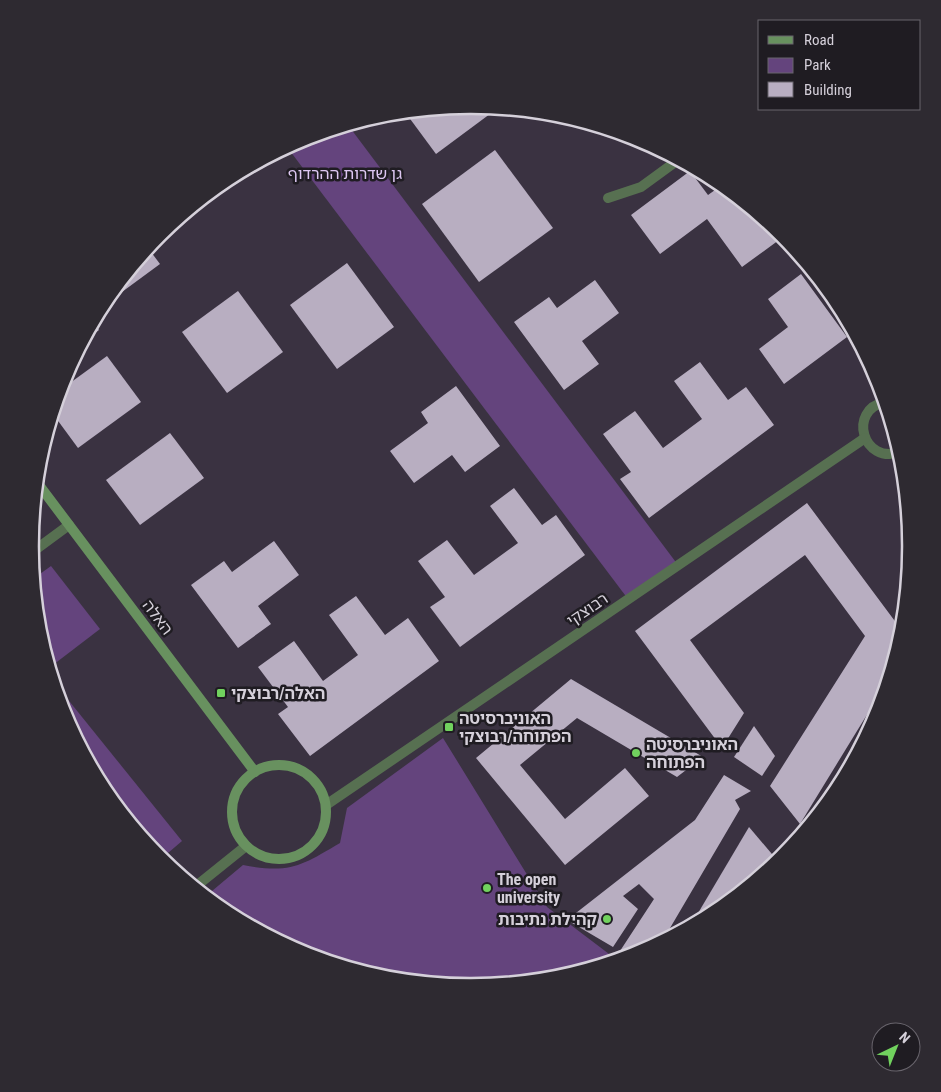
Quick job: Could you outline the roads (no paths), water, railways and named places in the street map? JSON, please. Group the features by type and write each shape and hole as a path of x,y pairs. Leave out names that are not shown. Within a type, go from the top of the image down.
{"street":[{"path":"608,198 641,187 672,165"},
{"path":"878,405 873,407 865,416 863,426 865,438 877,452 892,453"},
{"name":"רבוצקי","path":"326,805 865,438"},
{"name":"האלה","path":"42,489 255,772"},
{"path":"39,547 69,524"},
{"path":"270,766 287,766 300,770 311,777 321,789 326,805 326,821 319,839 308,851 293,858 277,860 259,856 246,846 232,817 233,800 242,783 255,772 270,766"},
{"path":"200,883 246,846"}],"place":[{"name":"האלה/רבוצקי","path":"221,693"},
{"name":"האוניברסיטה הפתוחה/רבוצקי","path":"449,727"},
{"name":"האוניברסיטה הפתוחה","path":"636,753"},
{"name":"The open university","path":"487,888"},
{"name":"קהילת נתיבות","path":"607,919"}],"park label":[{"name":"גן שדרות ההרדוף","path":"345,173"}]}
